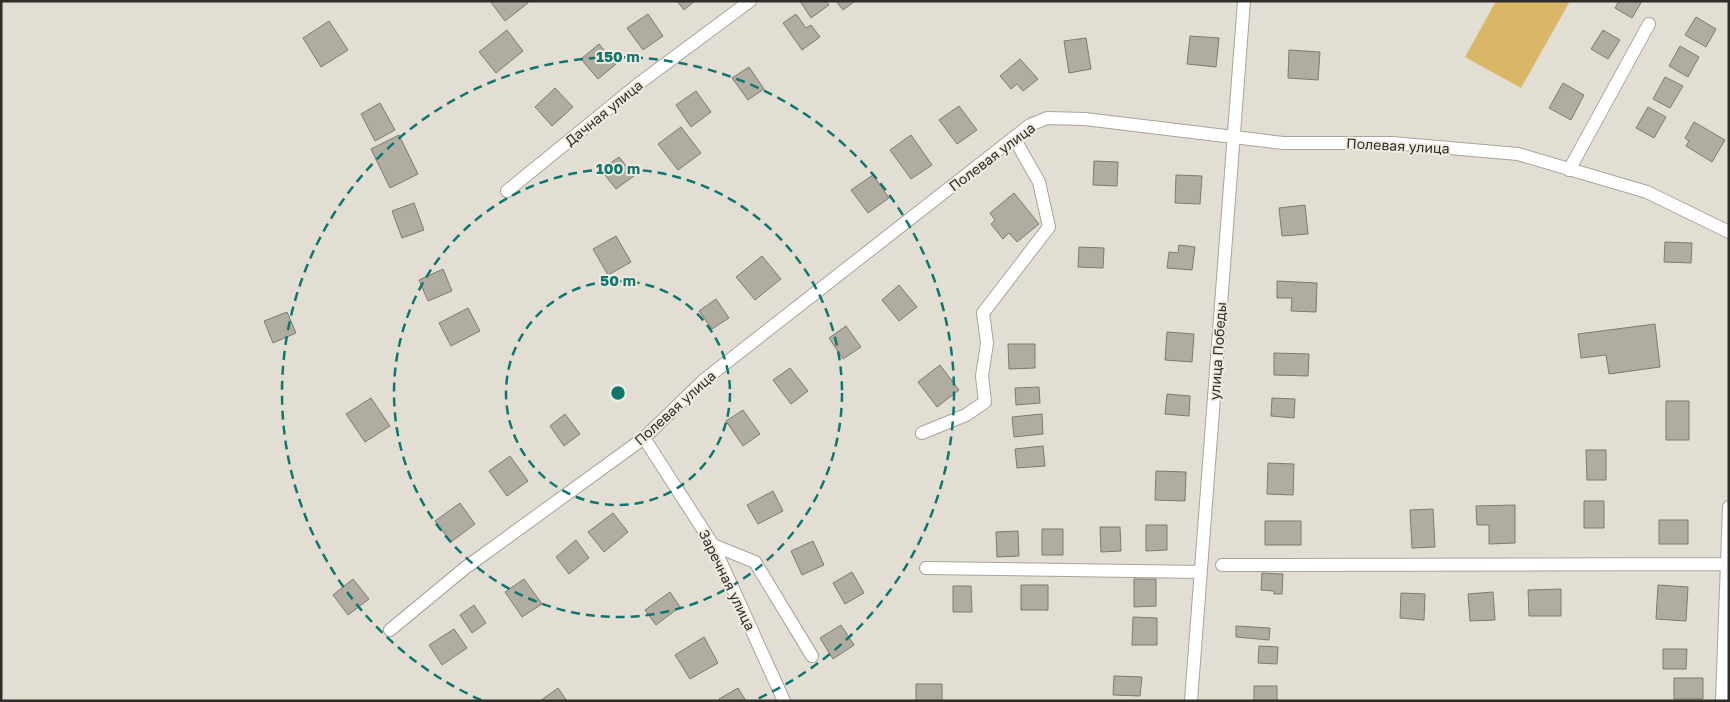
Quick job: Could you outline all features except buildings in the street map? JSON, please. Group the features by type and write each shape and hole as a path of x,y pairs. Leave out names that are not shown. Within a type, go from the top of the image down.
{"street":[{"name":"Дачная улица","path":"507,191 641,82 750,1"},
{"name":"улица Победы","path":"1191,701 1244,1"},
{"path":"1570,170 1649,24"},
{"name":"Полевая улица","path":"390,630 465,568 644,438 704,380 1030,125 1047,118 1086,119 1283,143 1392,143 1518,154 1647,192 1729,232"},
{"path":"922,433 966,415 985,402 982,376 987,343 983,313 1049,227 1039,182 1014,138"},
{"name":"Заречная улица","path":"644,438 713,546 784,701"},
{"path":"1724,699 1729,508"},
{"path":"713,546 754,562 812,656"},
{"path":"1222,565 1728,564"},
{"path":"926,568 1201,572"}],"shaded area":[{"path":"1496,1 1570,1 1521,88 1465,57"}]}
